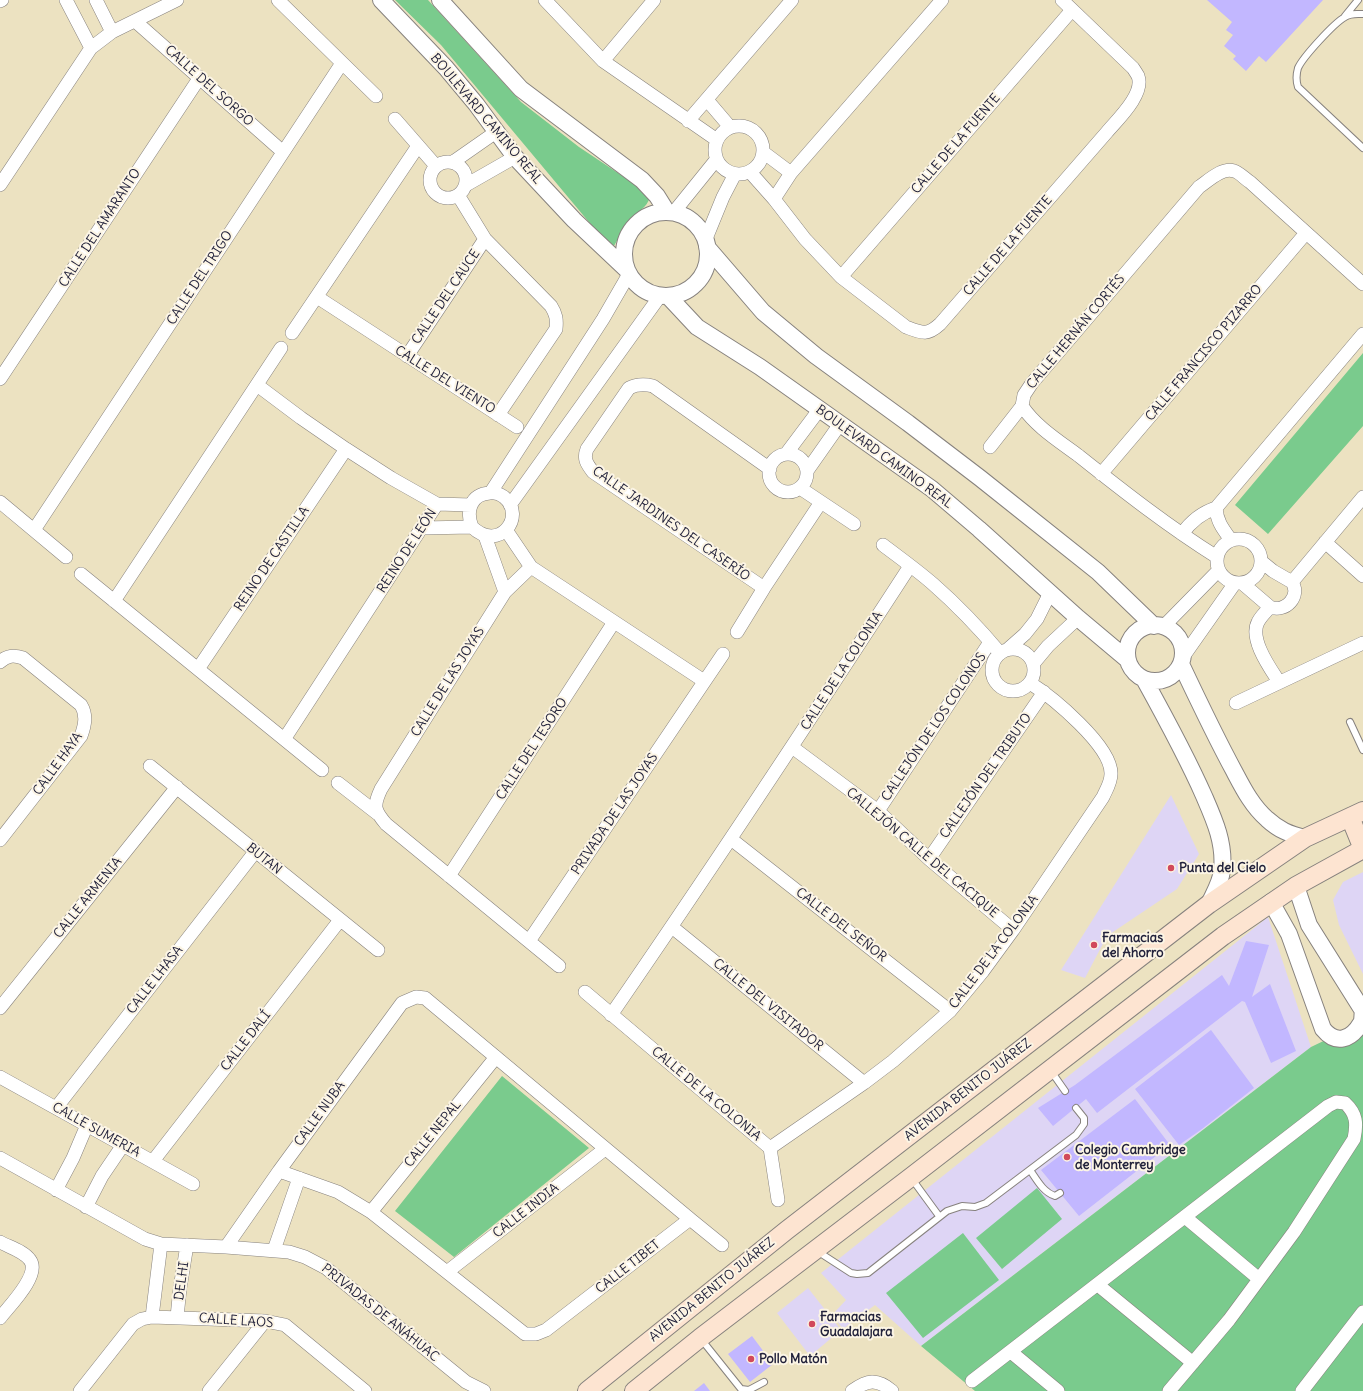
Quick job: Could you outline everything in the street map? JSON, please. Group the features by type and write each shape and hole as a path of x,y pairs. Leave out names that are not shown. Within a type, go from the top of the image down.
{"main road":[{"name":"AVENIDA BENITO JUÁREZ","path":"587,1391 787,1230 1209,904 1305,838 1357,814"},
{"path":"642,1387 700,1338 1223,936 1296,886 1363,849 1357,814"}],"street":[{"path":"66,0 91,48"},
{"path":"96,0 112,32"},
{"path":"0,185 91,48 112,32 177,0"},
{"path":"278,0 376,96"},
{"name":"BOULEVARD CAMINO REAL","path":"381,0 446,68 476,104 515,157 574,220 628,272"},
{"path":"440,0 521,89 642,180 670,212"},
{"path":"545,0 603,61 717,140"},
{"path":"603,61 654,0"},
{"path":"688,121 792,0"},
{"path":"750,172 774,199 791,173 942,0"},
{"name":"CALLE DE LA FUENTE","path":"774,199 841,277 906,327 917,332 932,331 940,324 1132,102 1139,84 1139,77 1133,68 1062,0"},
{"name":"CALLE DE LA FUENTE","path":"841,277 1072,10"},
{"name":"CALLE DEL SORGO","path":"135,21 283,152"},
{"name":"CALLE DEL TRIGO","path":"34,530 342,63"},
{"name":"CALLE DEL AMARANTO","path":"0,379 200,77"},
{"path":"707,100 730,127"},
{"path":"395,119 436,166"},
{"path":"730,127 746,127 753,131 761,140 763,152 761,160 757,167 750,172 735,174 727,172 716,160 715,147 717,140 722,132 730,127"},
{"path":"496,132 453,162 441,163 432,170 430,182 431,188 435,194 440,197 447,198 515,157"},
{"path":"292,333 418,146"},
{"path":"763,152 791,173"},
{"path":"670,212 716,160"},
{"name":"CALLE DEL VIENTO","path":"316,297 498,415 556,328 557,320 551,306 485,239 462,190 465,173 462,168 453,162"},
{"name":"CALLE HERNÁN CORTÉS","path":"1217,557 1182,534 1101,474 1040,426 1029,416 1022,406 1024,395 1032,383 1199,187 1225,171 1234,171 1250,182 1363,284"},
{"path":"735,174 723,197 706,244 707,261 702,274 693,285 681,293 664,296 650,293 642,289 634,282 628,272 624,260 624,246 630,232 640,221 653,214 670,212 685,217 694,223 701,232 706,244 762,312 816,356 914,427 986,482 1098,572 1159,626 1170,630 1176,635 1181,641 1183,649 1182,660 1220,746 1249,798 1259,811 1276,826 1289,834 1305,838"},
{"name":"CALLE FRANCISCO PIZARRO","path":"1101,474 1306,233"},
{"name":"CALLE DEL CAUCE","path":"407,356 485,239"},
{"path":"491,492 603,318 628,272"},
{"path":"510,505 664,296"},
{"name":"BOULEVARD CAMINO REAL","path":"664,296 698,326 760,367 932,489 1078,618 1128,660"},
{"path":"1182,534 1194,519 1209,510 1216,508 1363,334"},
{"path":"114,601 281,348"},
{"name":"CALLE JARDINES DEL CASERÍO","path":"770,469 653,386 644,384 635,385 629,388 585,454 585,460 593,472 764,588 821,502"},
{"name":"REINO DE LEÓN","path":"257,385 346,450 437,504 285,738"},
{"path":"990,447 1022,406"},
{"path":"786,454 802,460 807,471 807,477 800,488 789,492 783,492 770,480 770,469 772,463 776,459 786,454 819,410"},
{"path":"498,415 517,427"},
{"path":"807,471 840,424"},
{"name":"REINO DE CASTILLA","path":"198,669 346,450"},
{"path":"800,488 854,524"},
{"path":"491,492 502,496 510,505 512,518 510,525 500,534 485,536 472,527 469,520 469,513 471,505 479,496 491,492"},
{"path":"1292,582 1363,497"},
{"path":"0,502 66,557"},
{"path":"437,504 471,505"},
{"path":"1216,508 1219,524 1231,540"},
{"path":"422,528 472,527"},
{"path":"506,530 530,567 704,681"},
{"path":"485,536 505,592"},
{"path":"1238,538 1246,539 1258,548 1262,562 1260,570 1250,581 1239,583 1228,581 1219,570 1217,557 1220,550 1231,540 1238,538"},
{"path":"1325,542 1363,576"},
{"path":"883,545 953,601 990,642 1004,651 1021,650 1027,654 1033,664 1033,677 1030,683 1019,690 1006,690 995,682 991,670 992,663 1004,651 1025,634 1037,619 1050,593"},
{"path":"1239,583 1270,607 1280,608 1290,603 1294,597 1295,591 1292,582 1273,571 1262,562"},
{"name":"CALLE DE LA COLONIA","path":"611,1015 731,839 910,566"},
{"name":"CALLE DE LAS JOYAS","path":"378,814 375,807 376,800 381,789 505,592 530,567"},
{"path":"1209,904 1218,886 1222,870 1220,839 1214,821 1190,765 1144,679 1134,671 1128,660 1128,651 1129,644 1133,636 1146,627 1159,626 1219,570"},
{"path":"81,574 285,738 322,770"},
{"path":"1144,679 1158,681 1172,676 1182,660 1239,583"},
{"path":"737,632 764,588"},
{"path":"1270,607 1256,625 1257,640 1262,655 1279,682"},
{"path":"1033,664 1048,646 1078,618"},
{"name":"CALLE DEL TESORO","path":"449,876 614,622"},
{"name":"CALLEJÓN DE LOS COLONOS","path":"878,812 990,642"},
{"path":"1236,703 1363,643"},
{"name":"PRIVADA DE LAS JOYAS","path":"529,941 704,681 724,654"},
{"name":"CALLE HAYA","path":"0,662 2,659 10,656 23,658 81,705 84,711 85,724 81,736 0,840"},
{"name":"CALLE DE LA COLONIA","path":"585,992 770,1148 864,1083 905,1051 950,1011 983,971 1013,930 1103,797 1110,783 1112,774 1109,763 1103,752 1086,730 1066,710 1044,692 1030,683"},
{"name":"CALLEJÓN DEL TRIBUTO","path":"929,859 1044,692"},
{"name":"CALLEJÓN CALLE DEL CACIQUE","path":"792,747 878,812 929,859 1013,930"},
{"name":"BUTAN","path":"150,766 378,950"},
{"path":"338,783 378,814 386,824 559,966"},
{"name":"CALLE ARMENIA","path":"0,1008 176,787"},
{"name":"CALLE DEL SEÑOR","path":"731,839 950,1011"},
{"name":"CALLE LHASA","path":"56,1108 255,852"},
{"path":"1271,902 1290,934 1323,1029 1328,1035 1343,1039 1352,1034 1362,1023 1363,1011 1309,925 1296,886"},
{"name":"CALLE DALÍ","path":"153,1162 340,920"},
{"name":"CALLE DEL VISITADOR","path":"672,927 864,1083"},
{"name":"CALLE NUBA","path":"226,1247 279,1171 402,1003 416,997 425,998 496,1057"},
{"path":"496,1057 722,1245"},
{"name":"CALLE NEPAL","path":"370,1212 496,1057"},
{"name":"CALLE SUMERIA","path":"0,1077 193,1184"},
{"path":"972,1381 1185,1218 1328,1106 1336,1102 1356,1106 1356,1120 1359,1139 1354,1139 1298,1226 1229,1320 1169,1391"},
{"path":"56,1190 73,1158 87,1125"},
{"path":"86,1207 102,1176 123,1145"},
{"path":"770,1148 778,1200"},
{"name":"CALLE INDIA","path":"447,1272 605,1149"},
{"name":"PRIVADAS DE ANÁHUAC","path":"0,1158 145,1239 161,1244 274,1250 305,1256 326,1268 467,1387 484,1391"},
{"name":"CALLE TIBET","path":"279,1171 338,1192 370,1212 524,1334 536,1334 546,1330 690,1218"},
{"path":"274,1250 299,1178"},
{"path":"1185,1218 1259,1279"},
{"path":"0,1242 30,1260 33,1268 26,1285 0,1318"},
{"name":"DELHI","path":"152,1316 161,1244"},
{"name":"DELHI","path":"178,1317 180,1288 188,1245"},
{"path":"1098,1285 1193,1363"},
{"path":"1302,1391 1363,1312"},
{"name":"CALLE LAOS","path":"80,1391 133,1324 152,1316 265,1321 285,1325 365,1391"},
{"path":"210,1391 265,1321"},
{"path":"1011,1352 1058,1391"},
{"path":"852,1391 867,1382 876,1382 889,1389"}],"lane":[{"path":"1358,0 1345,17 1328,32 1305,58 1299,68 1296,80 1298,87 1363,148"},
{"path":"1345,17 1354,14 1363,14"},
{"path":"1350,722 1363,750"},
{"path":"1050,1070 1065,1091"},
{"path":"815,1250 851,1273 868,1273 939,1216 962,1206 975,1207 986,1203 1081,1130 1084,1124 1084,1118 1076,1108"},
{"path":"1030,1170 1049,1194 1054,1196 1060,1193"},
{"path":"911,1177 939,1216"},
{"path":"700,1338 741,1389 749,1390 764,1382"}],"shaded area":[{"path":"1171,795 1199,854 1177,889 1107,936 1085,978 1061,970"},
{"path":"1363,872 1363,974 1339,925 1333,900 1343,882"},
{"name":"Colegio Cambridge de Monterrey","path":"1268,917 1311,1047 921,1346 875,1305 843,1329 832,1315 846,1300 821,1273"},
{"path":"808,1288 841,1330 810,1356 777,1313"}],"green space":[{"path":"395,0 428,0 521,102 579,147 642,189 650,197 649,201 644,207 629,221 614,246 593,227 441,45"},
{"path":"1363,353 1363,426 1268,534 1235,505"},
{"path":"1363,1022 1363,1391 975,1391 921,1346 1311,1047"},
{"path":"502,1076 589,1148 454,1257 395,1211"},
{"path":"1037,1188 1062,1219 1002,1269 976,1238"},
{"path":"963,1233 999,1280 923,1338 886,1293"}],"building":[{"path":"1207,0 1323,0 1266,62 1259,56 1246,71 1233,59 1236,56 1224,46 1233,35 1226,30 1232,22"},
{"path":"1246,941 1269,945 1252,997 1270,984 1296,1051 1271,1063 1245,1002 1242,1001 1097,1113 1086,1099 1053,1126 1038,1108 1075,1085 1222,975 1229,986"},
{"path":"1211,1030 1254,1088 1179,1145 1135,1089"},
{"path":"1135,1099 1170,1145 1079,1216 1041,1170"},
{"name":"Pollo Matón","path":"752,1336 773,1364 750,1382 728,1354"},
{"path":"704,1383 710,1391 694,1391"}],"place":[{"name":"Punta del Cielo","path":"1171,868"},
{"name":"Farmacias del Ahorro","path":"1094,945"},
{"name":"Colegio Cambridge de Monterrey","path":"1067,1157"},
{"name":"Farmacias Guadalajara","path":"812,1324"},
{"name":"Pollo Matón","path":"751,1359"}]}
